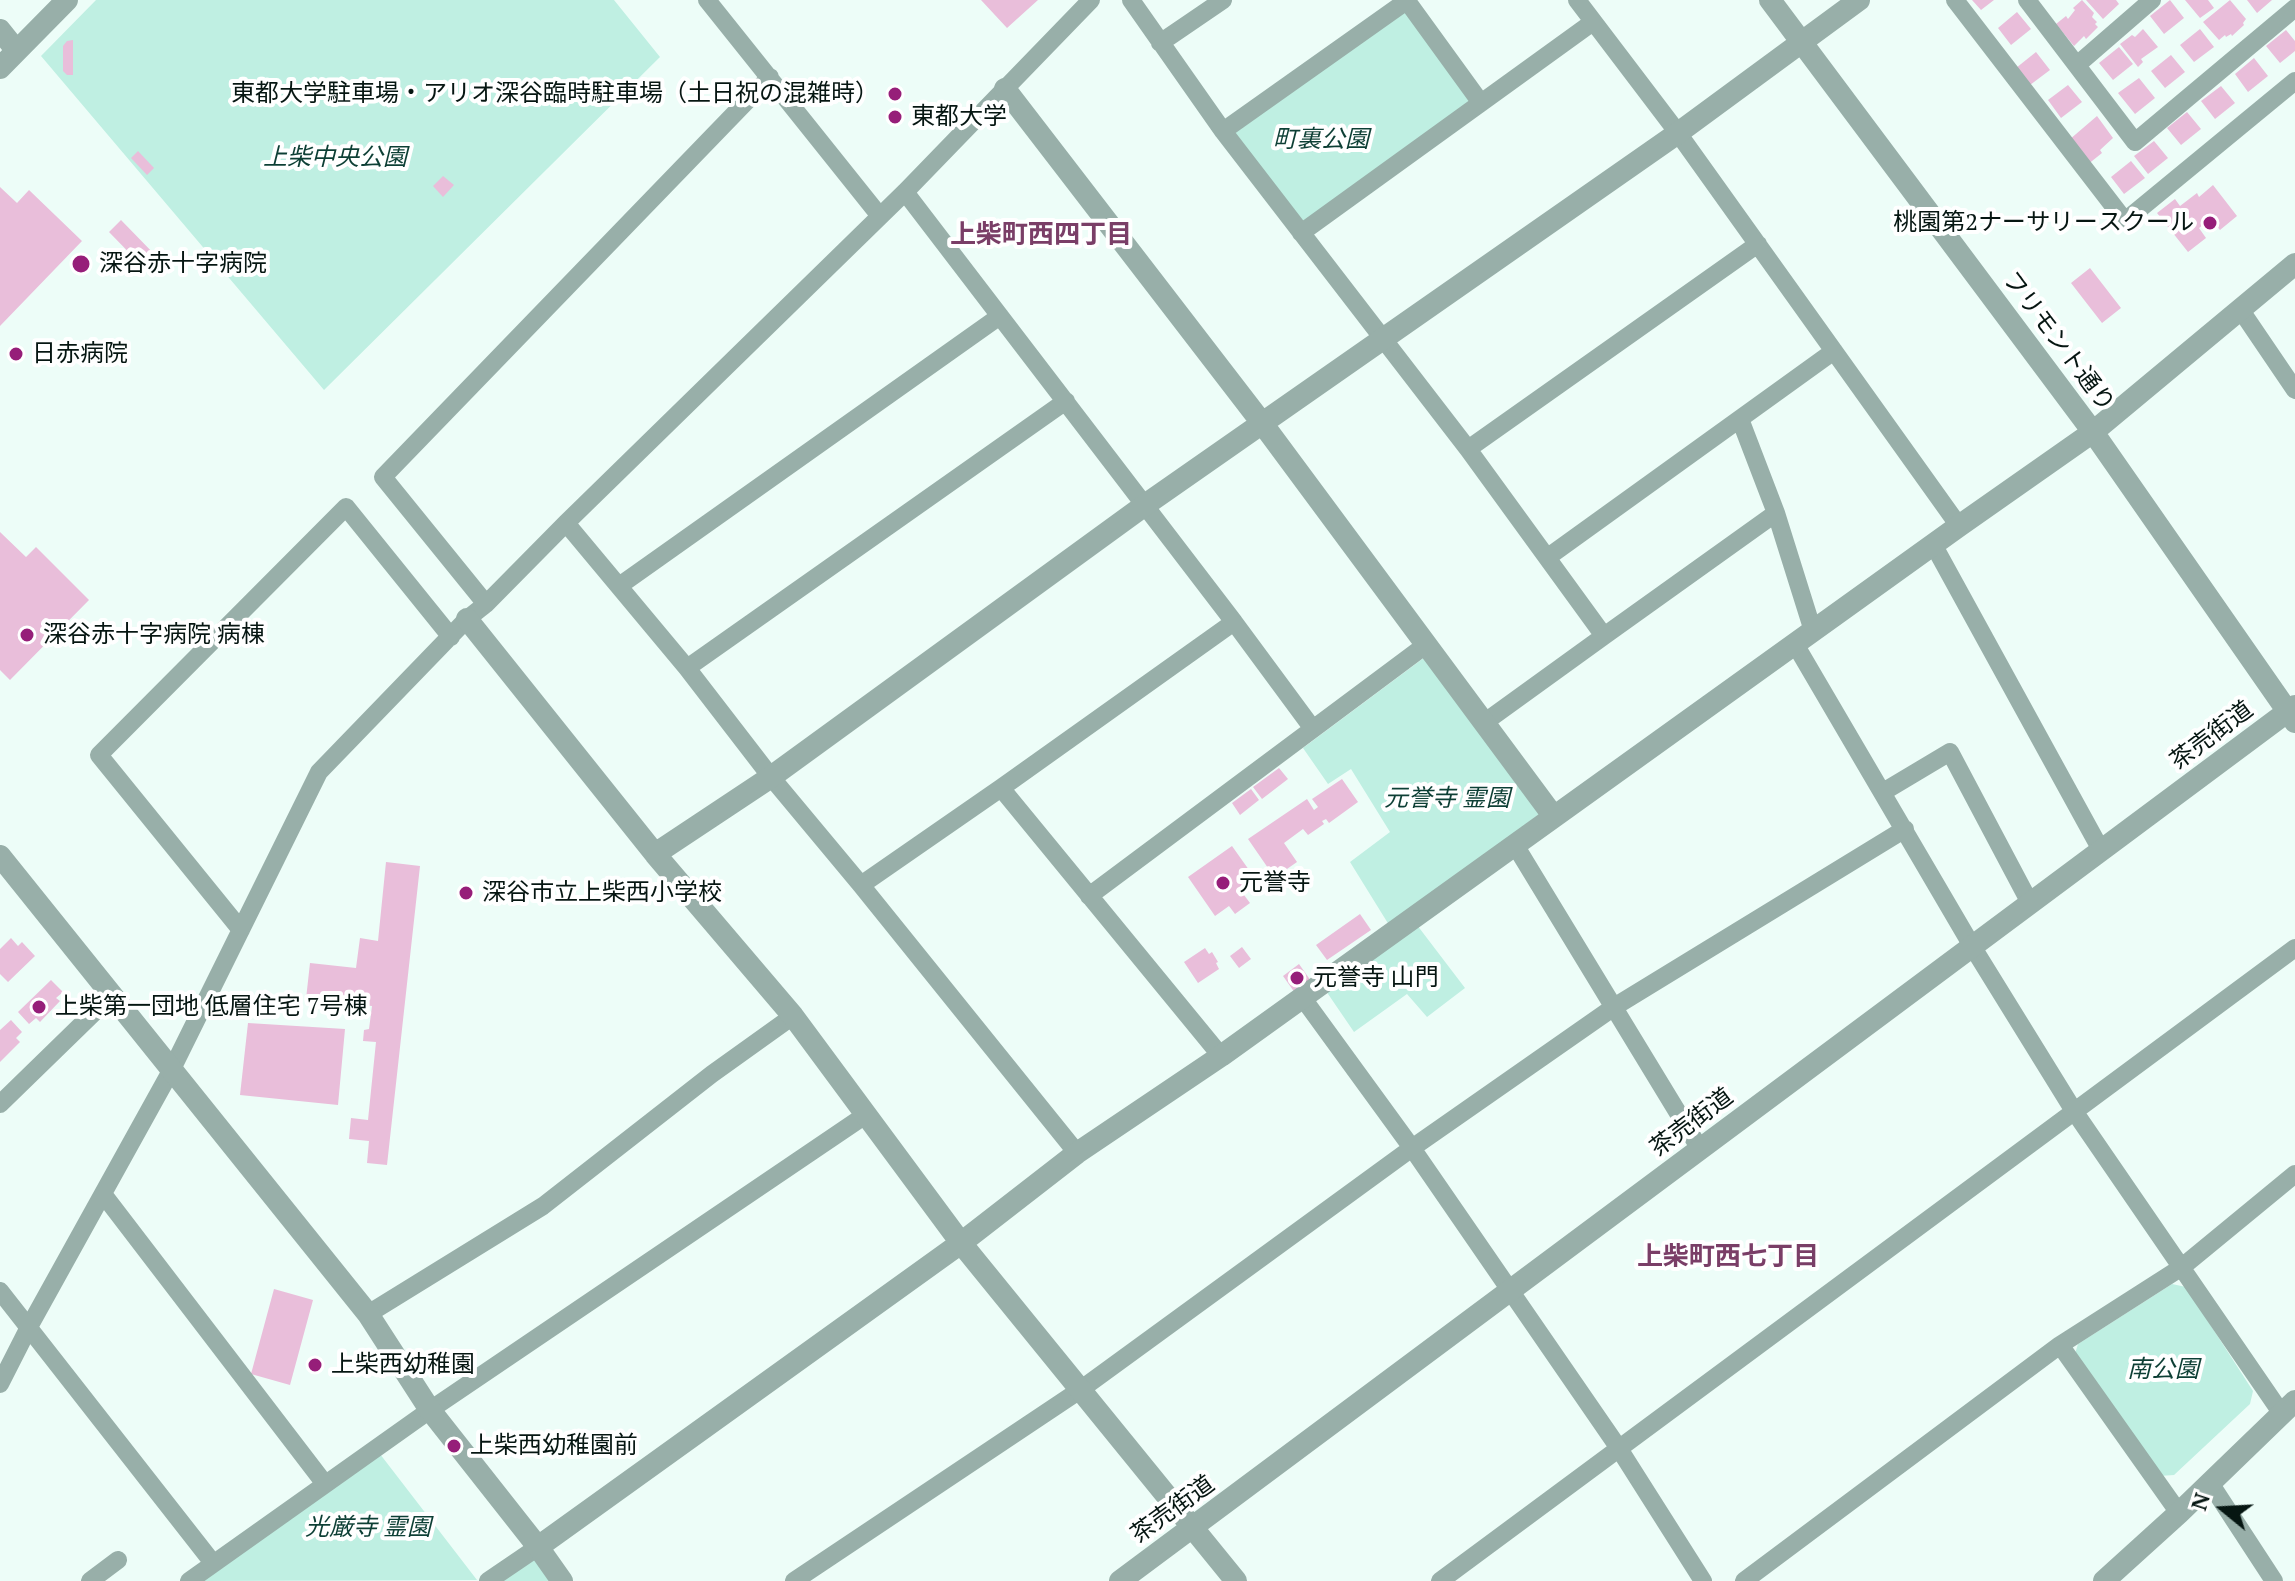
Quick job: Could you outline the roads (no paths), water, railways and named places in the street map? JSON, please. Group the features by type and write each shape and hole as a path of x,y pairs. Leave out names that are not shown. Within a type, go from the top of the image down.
{"street":[{"path":"0,68 67,0"},
{"path":"707,0 879,215"},
{"path":"0,1384 172,1069 319,772 467,619 486,604 905,192 1091,0"},
{"path":"1131,0 1223,131 1468,449 1604,636"},
{"path":"1160,43 1223,0"},
{"path":"1223,131 1407,0 1481,103"},
{"path":"1577,0 1678,133 1959,526"},
{"name":"フリモント通り","path":"1770,0 2093,432 2293,713"},
{"path":"655,854 771,777 1145,505 1678,133 1859,0"},
{"path":"1955,0 2125,221 2295,81"},
{"path":"2027,0 2135,142 2295,8"},
{"path":"2077,65 2152,0"},
{"path":"1301,233 1593,22"},
{"path":"0,30 16,50"},
{"path":"486,604 383,477 770,77"},
{"path":"1005,89 1262,423 1554,817"},
{"path":"905,192 1313,729"},
{"path":"1468,449 1758,244"},
{"path":"488,1581 961,1243 1077,1153 1221,1056 2093,432 2295,264"},
{"path":"2240,309 2295,390"},
{"path":"619,586 1000,316"},
{"path":"1548,557 1834,351"},
{"path":"687,668 1066,401"},
{"path":"1740,419 1776,513 1804,637 1883,792 1972,946 2074,1111 2182,1267 2288,1408 2104,1581"},
{"path":"241,930 99,755 346,507 451,637"},
{"path":"1485,722 1776,513"},
{"path":"566,523 687,668 771,777 1077,1153"},
{"path":"1933,544 2101,850"},
{"path":"467,619 655,854 793,1016 961,1243 1236,1581"},
{"path":"861,885 1234,622"},
{"path":"1089,896 1427,644"},
{"name":"茶売街道","path":"1120,1581 2101,850 2293,713"},
{"path":"1883,792 1950,752 2030,903"},
{"path":"1001,788 1221,1056"},
{"path":"800,1579 1080,1390 1412,1148 1614,1007 1905,829"},
{"path":"1515,845 1700,1149"},
{"path":"0,856 368,1314 430,1410 562,1581"},
{"path":"1440,1581 2289,952 2295,973"},
{"path":"0,1104 112,995"},
{"path":"1302,997 1412,1148 1618,1447 1703,1581"},
{"path":"368,1314 543,1206 712,1074 793,1016"},
{"path":"189,1581 430,1410 867,1114"},
{"path":"1744,1581 2060,1345 2182,1267 2295,1174"},
{"path":"103,1194 325,1484"},
{"path":"0,1291 213,1563"},
{"path":"2060,1345 2179,1513"},
{"path":"2210,1483 2274,1581"},
{"path":"90,1581 118,1560"}],"place":[{"name":"東都大学駐車場・アリオ深谷臨時駐車場（土日祝の混雑時）","path":"895,94"},
{"name":"東都大学","path":"895,117"},
{"name":"桃園第2ナーサリースクール","path":"2210,223"},
{"name":"深谷赤十字病院","path":"81,264"},
{"name":"日赤病院","path":"16,354"},
{"name":"深谷赤十字病院 病棟","path":"27,635"},
{"name":"元誉寺","path":"1223,883"},
{"name":"深谷市立上柴西小学校","path":"466,893"},
{"name":"元誉寺 山門","path":"1297,978"},
{"name":"上柴第一団地 低層住宅 7号棟","path":"39,1007"},
{"name":"上柴西幼稚園","path":"315,1365"},
{"name":"上柴西幼稚園前","path":"454,1446"}],"district":[{"name":"上柴町西四丁目","path":"1041,236"},
{"name":"上柴町西七丁目","path":"1728,1258"}],"park label":[{"name":"町裏公園","path":"1321,140"},
{"name":"上柴中央公園","path":"335,158"},
{"name":"元誉寺 霊園","path":"1447,799"},
{"name":"南公園","path":"2163,1370"},
{"name":"光厳寺 霊園","path":"368,1528"}]}
